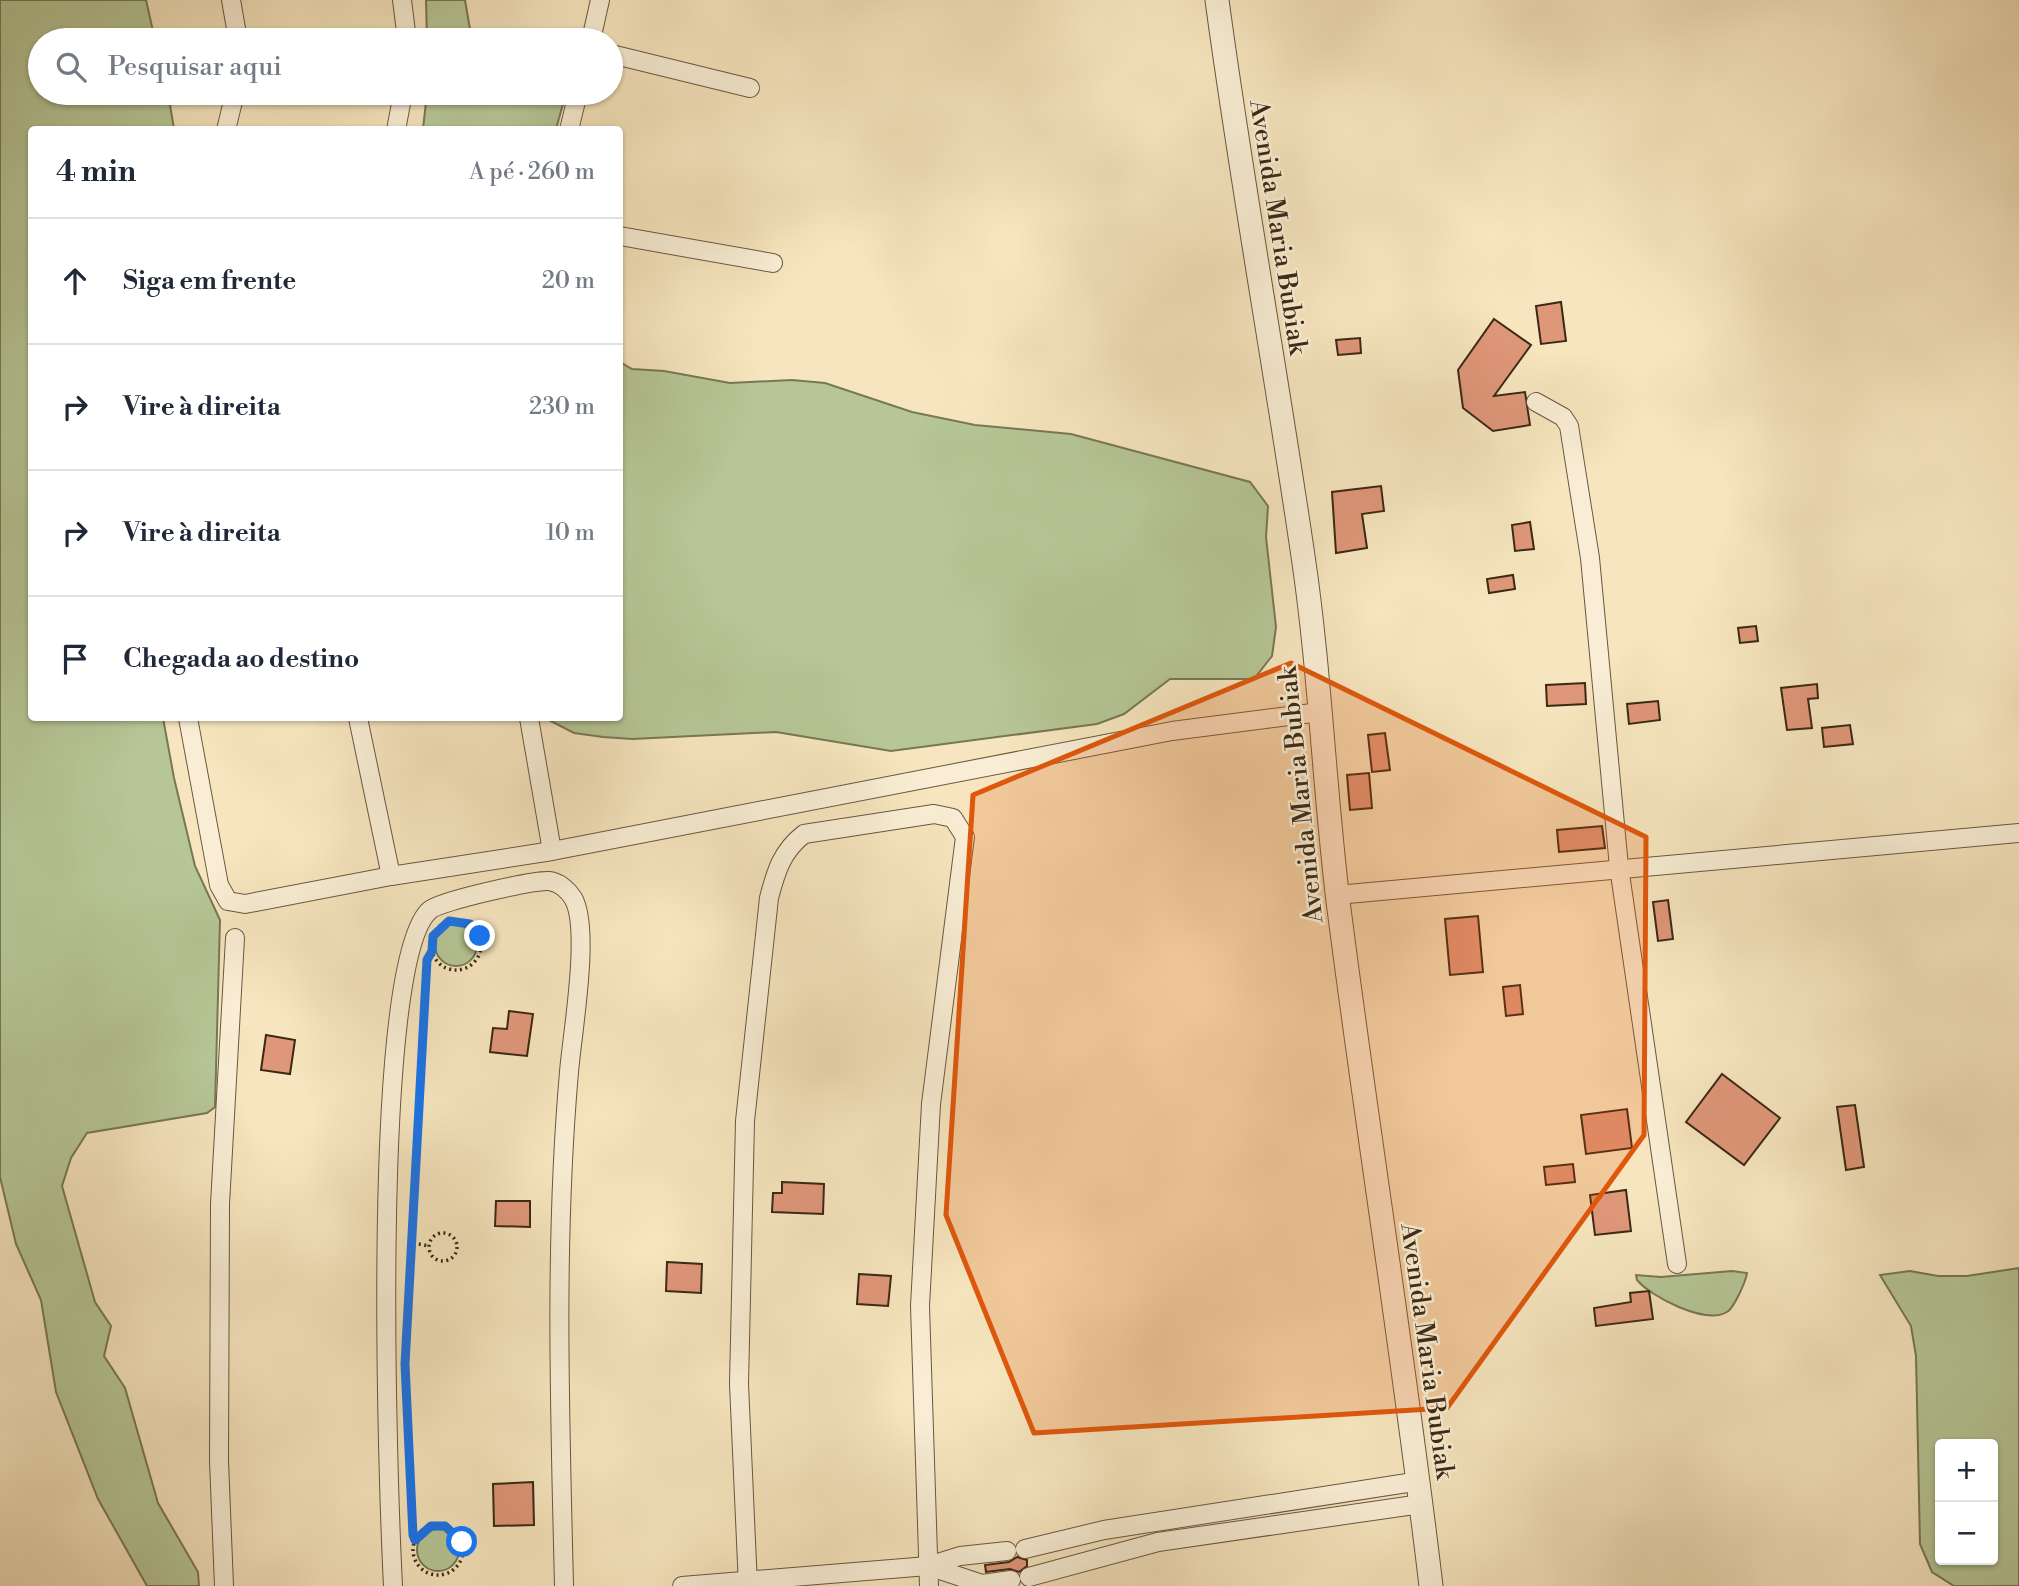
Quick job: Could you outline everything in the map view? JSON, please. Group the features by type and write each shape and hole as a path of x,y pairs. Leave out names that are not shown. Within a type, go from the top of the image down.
{"street":[{"path":"231,0 236,28"},
{"path":"402,0 406,28"},
{"path":"593,28 600,0"},
{"name":"Avenida Maria Bubiak","path":"1217,0 1237,155 1304,560 1337,895 1374,1179 1421,1492 1431,1586"},
{"path":"623,57 750,88"},
{"path":"227,126 232,105"},
{"path":"397,126 401,105"},
{"path":"570,126 575,105"},
{"path":"623,237 773,264"},
{"path":"1536,402 1563,417 1569,426 1583,503 1619,867 1677,1264"},
{"path":"189,721 219,885 228,901 245,904 391,876 552,852 1172,731 1320,712"},
{"path":"359,721 391,876"},
{"path":"530,721 552,852"},
{"path":"748,1583 739,1384 745,1121 769,898 777,867 788,846 804,834 934,814 953,818 965,837 931,1104 920,1306 929,1586"},
{"path":"1337,895 1619,867 2019,833"},
{"path":"393,1586 388,1476 385,1239 396,1064 405,973 419,924 431,908 455,900 550,881 567,889 576,902 581,931 566,1102 558,1333 564,1586"},
{"path":"224,1586 219,1461 220,1204 235,938"},
{"path":"682,1586 748,1583 928,1566 960,1556 1016,1550 1104,1530 1421,1492"},
{"path":"1029,1577 1158,1542 1421,1492"},
{"path":"1043,1543 1042,1558 1049,1570"},
{"path":"928,1566 982,1584 1011,1580"}],"path":[{"path":"406,1337 409,1242 427,960 432,951 433,936 449,921 470,924 480,936 480,952 476,960 463,968 455,969 441,964 432,951"},
{"path":"441,1233 453,1236 458,1248 451,1259 439,1261 433,1258 429,1246 430,1240 441,1233"},
{"path":"409,1242 429,1246"},
{"path":"407,1404 414,1556 417,1563 429,1573 453,1570 462,1557 462,1542 445,1526 431,1526 415,1540"}],"highlighted area":[{"path":"1291,663 1646,837 1644,1135 1447,1408 1034,1433 946,1215 973,795"}],"green space":[{"path":"0,0 146,0 152,28 28,28 28,105 170,105 174,126 28,126 28,721 164,721 195,866 220,920 215,1107 207,1113 87,1133 71,1158 62,1186 95,1302 111,1326 104,1356 125,1388 158,1503 198,1572 199,1586 147,1586 98,1499 56,1392 41,1300 16,1244 0,1177"},
{"path":"426,0 465,0 470,28 427,28"},
{"path":"426,105 563,105 557,126 423,126"},
{"path":"623,364 632,369 664,371 730,383 792,380 825,383 912,412 975,425 1071,434 1250,482 1268,506 1266,537 1276,627 1272,656 1254,679 1170,679 1124,714 1097,724 891,751 776,732 632,739 574,733 551,721 623,721"},
{"path":"456,924 471,930 477,945 471,960 456,966 441,960 435,945 441,930"},
{"path":"2019,1268 2019,1586 1954,1586 1932,1572 1920,1544 1916,1356 1911,1326 1880,1275 1910,1271 1938,1276 1967,1276"},
{"path":"1732,1271 1747,1273 1746,1277 1733,1305 1727,1312 1718,1315 1693,1312 1666,1301 1644,1287 1636,1275 1661,1277"},
{"path":"438,1529 453,1535 459,1550 453,1565 438,1571 423,1565 417,1550 423,1535"}],"building":[{"path":"1561,302 1566,341 1541,344 1536,306"},
{"path":"1494,319 1531,345 1494,396 1525,392 1530,425 1493,431 1463,408 1458,370"},
{"path":"1360,338 1361,353 1338,355 1336,340"},
{"path":"1381,486 1384,511 1362,514 1367,548 1336,553 1332,492"},
{"path":"1530,522 1534,549 1515,551 1512,525"},
{"path":"1513,575 1515,589 1489,593 1487,579"},
{"path":"1756,626 1758,641 1740,643 1738,628"},
{"path":"1585,683 1586,704 1547,706 1546,685"},
{"path":"1817,684 1818,698 1808,699 1812,728 1787,730 1781,688"},
{"path":"1658,701 1660,720 1629,724 1627,704"},
{"path":"1850,725 1853,744 1824,747 1822,728"},
{"path":"1385,733 1390,770 1372,772 1368,735"},
{"path":"1369,773 1372,808 1350,810 1347,775"},
{"path":"1602,826 1605,848 1559,852 1557,830"},
{"path":"1668,900 1673,939 1658,941 1653,902"},
{"path":"1478,916 1483,972 1450,975 1445,919"},
{"path":"1520,985 1523,1014 1506,1016 1503,987"},
{"path":"509,1011 533,1014 527,1056 490,1052 493,1028 507,1029"},
{"path":"266,1035 295,1040 290,1074 261,1070"},
{"path":"1722,1074 1780,1118 1744,1165 1686,1122"},
{"path":"1855,1105 1864,1167 1846,1170 1837,1107"},
{"path":"1627,1109 1632,1148 1586,1154 1581,1115"},
{"path":"1573,1164 1575,1182 1546,1185 1544,1167"},
{"path":"782,1182 824,1184 823,1214 772,1212 773,1193 782,1193"},
{"path":"1626,1190 1631,1231 1595,1235 1590,1195"},
{"path":"496,1201 530,1201 530,1227 495,1226"},
{"path":"667,1262 702,1264 701,1293 666,1291"},
{"path":"859,1274 891,1276 888,1306 857,1304"},
{"path":"1649,1291 1653,1319 1596,1326 1594,1308 1631,1302 1630,1293"},
{"path":"533,1482 534,1525 494,1526 493,1484"},
{"path":"1017,1557 1027,1560 1027,1566 1019,1572 1010,1569 986,1572 985,1565 1009,1562"}],"route":[{"path":"462,1542 452,1529 445,1526 431,1526 415,1540 413,1535 405,1364 409,1242 427,960 432,951 433,936 437,929 449,921 464,921 476,929 480,936"}]}
